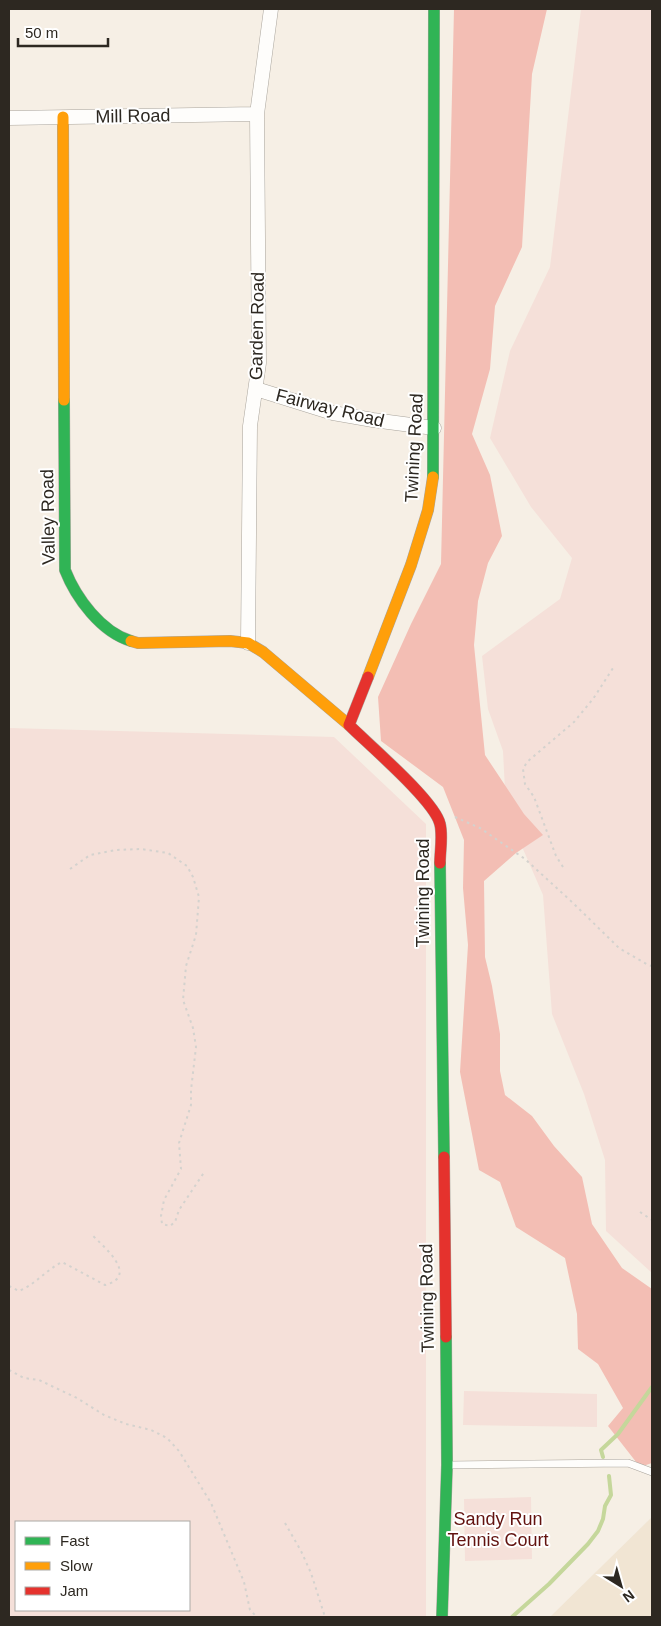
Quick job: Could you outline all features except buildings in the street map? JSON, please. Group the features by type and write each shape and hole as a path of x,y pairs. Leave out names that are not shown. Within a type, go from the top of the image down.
{"street":[{"name":"Garden Road","path":"248,643 250,426 259,363 257,114 271,9"},
{"name":"Twining Road","path":"434,9 434,472 428,510 412,565 349,725 422,796 434,811 440,824 447,1465 442,1617"},
{"name":"Mill Road","path":"9,118 257,114"},
{"name":"Valley Road","path":"63,117 65,570 70,583 97,621 121,638 138,643 230,641 248,643 263,652 349,725"},
{"name":"Fairway Road","path":"256,389 333,412 373,420 434,428"}],"lane":[{"path":"447,1465 628,1463 652,1472"}],"path":[{"path":"563,867 556,856 534,797 525,784 523,769 527,762 574,722 593,699 615,666"},
{"path":"434,811 457,818 488,833 525,860 619,948 648,966 652,966"},
{"path":"70,869 90,856 116,850 142,849 168,853 187,866 193,877 199,896 198,915 196,936 186,966 183,1000 193,1028 196,1047 191,1105 179,1143 181,1170 164,1200 161,1216 162,1224 170,1226 175,1222 179,1210 205,1171"},
{"path":"640,1212 652,1220"},
{"path":"9,1286 19,1291 28,1287 53,1266 62,1262 105,1285 113,1283 118,1277 120,1267 91,1234"},
{"path":"9,1370 24,1378 39,1380 78,1398 104,1414 126,1424 151,1430 167,1438 178,1451 211,1503 244,1582 250,1610 257,1617"},
{"path":"285,1523 301,1550 311,1573 324,1617"}],"shaded area":[{"path":"454,9 547,9 532,74 522,247 495,306 490,369 472,434 490,475 502,536 488,563 478,601 474,645 485,755 524,814 543,835 516,853 484,881 485,957 500,1034 500,1071 505,1095 532,1116 554,1146 582,1177 592,1224 622,1268 652,1289 652,1463 640,1467 608,1426 623,1408 598,1364 578,1349 577,1314 565,1258 516,1227 500,1182 479,1170 460,1072 468,945 463,888 464,840 443,787 381,741 378,697 441,564"},
{"path":"652,1517 652,1617 550,1617"}],"green space":[{"path":"581,9 652,9 652,1273 606,1231 605,1160 584,1094 552,1014 543,895 506,810 503,751 488,709 482,656 560,599 572,558 531,507 490,438 510,351 550,267"},
{"path":"9,728 334,737 426,824 426,1617 9,1617"},
{"path":"464,1391 597,1394 597,1427 463,1425"},
{"name":"Sandy Run Tennis Court","path":"531,1497 532,1559 465,1561 464,1499"}],"waterway":[{"path":"603,1457 601,1450 618,1434 652,1387"},
{"path":"512,1617 549,1584 598,1531 603,1519 605,1506 611,1495 609,1476"}],"traffic: fast":[{"path":"433,477 434,9"},
{"path":"64,400 65,570 76,592 91,613 110,630 120,637 131,641"},
{"path":"440,863 444,1157"},
{"path":"442,1617 447,1465 446,1337"}],"traffic: slow":[{"path":"63,117 64,400"},
{"path":"368,677 411,565 428,510 433,477"},
{"path":"131,641 138,643 230,641 248,643 263,652 349,725"}],"traffic: jam":[{"path":"368,677 349,725 414,788 435,814 441,829 440,863"},
{"path":"444,1157 446,1337"}]}
